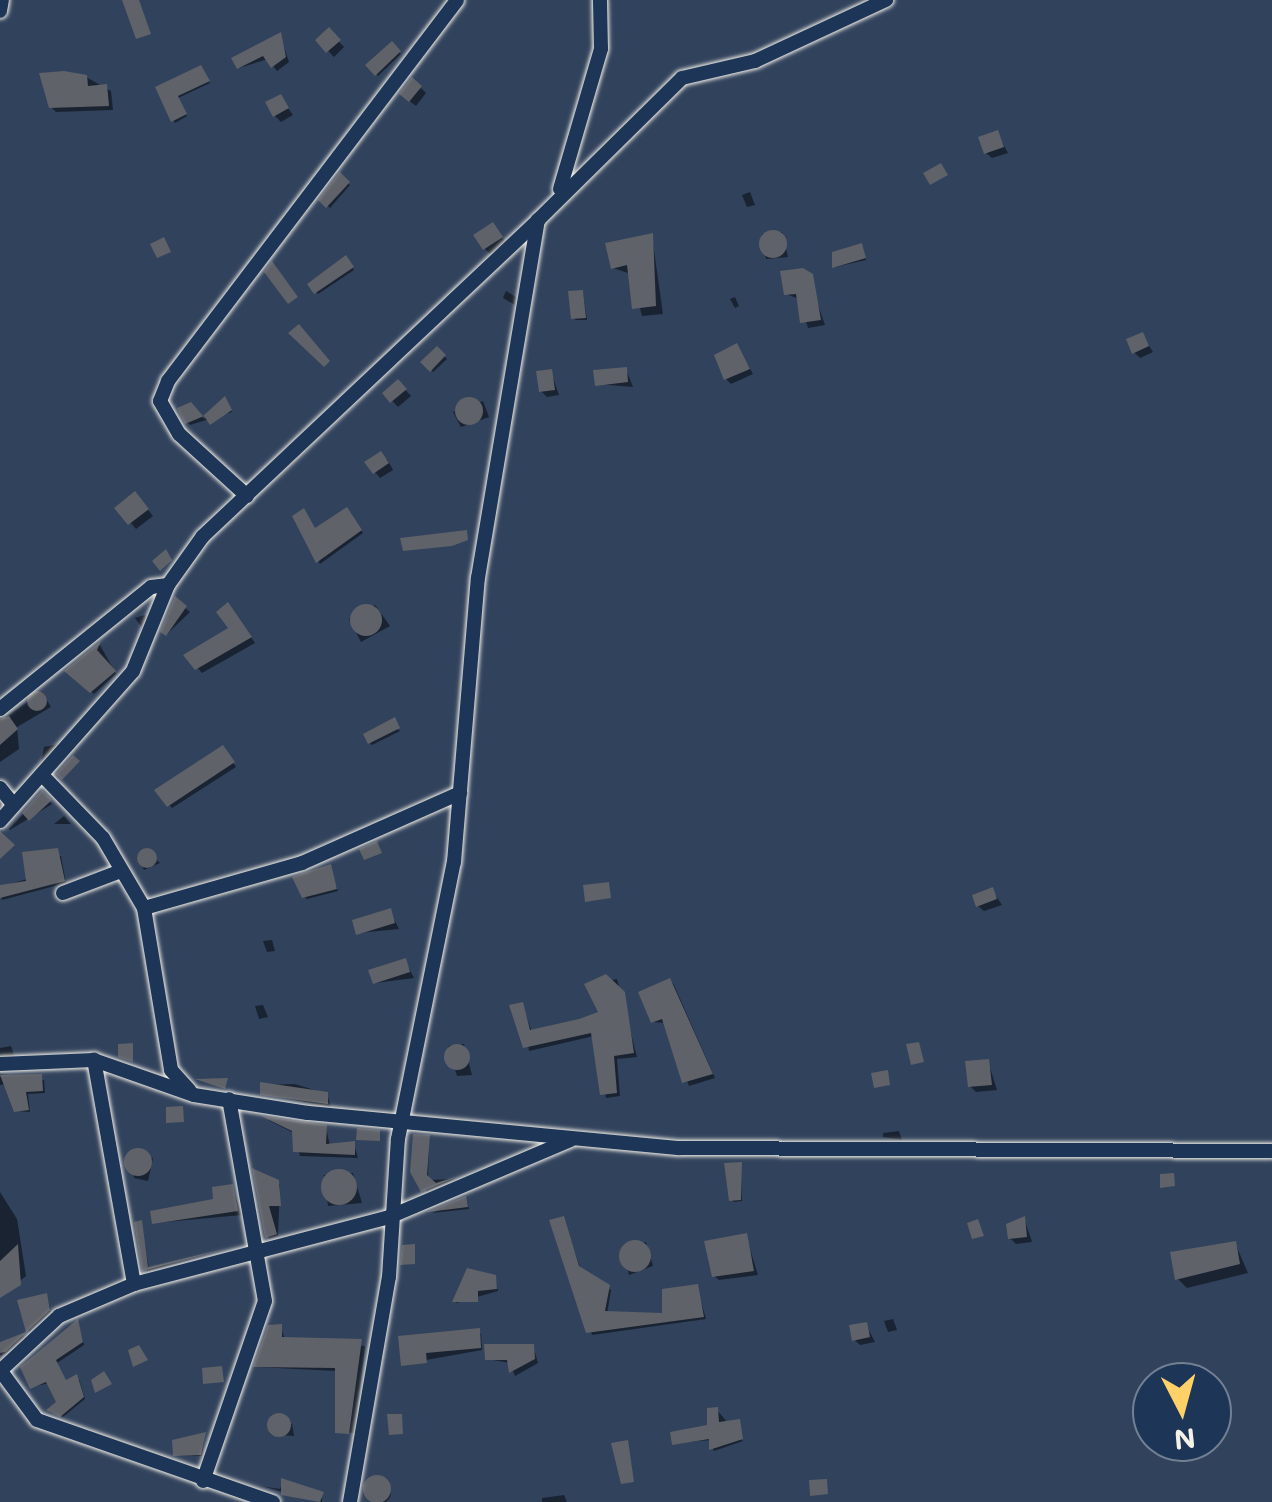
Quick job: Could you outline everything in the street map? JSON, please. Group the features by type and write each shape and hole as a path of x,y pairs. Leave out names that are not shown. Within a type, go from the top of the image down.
{"street":[{"path":"0,11 2,0"},
{"path":"247,496 179,434 160,402 168,381 457,0"},
{"path":"560,190 600,50 600,0"},
{"path":"0,821 133,671 168,585 247,496 538,220 560,190 682,78 755,60 886,0"},
{"path":"350,1502 389,1277 388,1218 460,794 478,578 538,220"},
{"path":"0,709 151,587 168,585"},
{"path":"43,776 121,870 144,908 171,1070 194,1095"},
{"path":"0,788 14,805"},
{"path":"144,908 302,863 460,794"},
{"path":"64,892 121,870"},
{"path":"94,1060 134,1284"},
{"path":"0,1064 94,1060 194,1095 570,1140 737,1152 1272,1151"},
{"path":"203,1481 259,1329 262,1250 239,1192 229,1099"},
{"path":"273,1502 203,1481 100,1435 37,1420 0,1370 58,1316 134,1284 388,1218 570,1140"}],"building":[{"path":"122,0 139,0 151,34 136,39"},
{"path":"329,27 341,40 326,53 315,40"},
{"path":"281,32 286,57 271,68 263,56 237,69 231,58"},
{"path":"392,41 401,51 375,76 365,65"},
{"path":"201,65 210,81 178,96 187,114 171,122 155,87"},
{"path":"64,71 87,75 88,86 107,84 109,106 49,108 39,73"},
{"path":"412,77 422,86 409,102 399,94"},
{"path":"281,94 289,108 273,117 265,102"},
{"path":"998,130 1004,147 984,154 978,137"},
{"path":"941,163 948,175 930,185 923,173"},
{"path":"340,172 350,182 326,208 318,200"},
{"path":"493,222 503,237 483,250 473,235"},
{"path":"773,230 783,234 787,244 783,254 773,258 763,254 759,244 763,234"},
{"path":"653,233 656,306 632,309 627,265 611,269 605,243"},
{"path":"164,237 171,252 157,258 150,244"},
{"path":"862,243 866,258 832,268 832,252"},
{"path":"346,255 354,267 314,294 307,284"},
{"path":"272,261 298,297 288,304 264,272"},
{"path":"803,268 813,274 821,320 800,323 796,294 784,295 780,271"},
{"path":"583,290 586,318 571,319 568,291"},
{"path":"299,324 330,361 324,367 288,333"},
{"path":"1143,332 1149,346 1132,354 1126,339"},
{"path":"737,343 750,369 724,380 714,355"},
{"path":"437,346 446,355 430,372 420,362"},
{"path":"627,367 628,382 595,386 593,370"},
{"path":"552,369 555,390 539,392 536,371"},
{"path":"398,379 407,389 390,403 382,393"},
{"path":"225,396 232,410 210,425 204,416 185,424 177,408 191,402 203,416"},
{"path":"469,397 479,401 483,411 479,421 469,425 459,421 455,411 459,401"},
{"path":"381,451 389,463 373,474 364,462"},
{"path":"135,491 149,509 128,525 114,508"},
{"path":"347,507 362,530 316,563 292,516 304,508 315,528"},
{"path":"467,530 468,540 452,546 403,551 400,538"},
{"path":"166,549 172,560 160,571 152,561"},
{"path":"175,596 187,606 166,636 160,632"},
{"path":"228,602 252,637 195,670 183,655 228,628 216,612"},
{"path":"366,604 377,609 382,620 377,631 366,636 355,631 350,620 355,609"},
{"path":"101,641 97,650 116,671 90,693 64,671"},
{"path":"37,691 47,701 37,711 27,701"},
{"path":"9,716 18,729 0,745 0,719"},
{"path":"395,717 400,728 368,744 363,734"},
{"path":"223,745 235,762 167,807 154,790"},
{"path":"73,755 80,761 62,780 56,774"},
{"path":"42,790 52,800 29,821 22,813"},
{"path":"0,831 15,845 0,859"},
{"path":"377,841 382,853 364,860 359,849"},
{"path":"58,848 65,881 0,898 0,885 26,881 22,852"},
{"path":"143,848 151,848 157,858 151,868 143,868 137,862 137,854"},
{"path":"331,864 337,889 302,898 292,877"},
{"path":"609,882 611,898 585,902 583,885"},
{"path":"993,887 997,899 976,907 972,895"},
{"path":"391,908 395,923 356,935 352,920"},
{"path":"406,958 410,972 373,984 368,970"},
{"path":"606,974 625,992 634,1053 614,1056 617,1093 600,1095 591,1033 523,1048 509,1005 523,1002 530,1030 579,1019 598,1012 584,984"},
{"path":"670,978 713,1074 682,1083 662,1019 651,1023 638,992"},
{"path":"919,1042 924,1062 911,1065 906,1044"},
{"path":"133,1043 133,1062 118,1057 118,1044"},
{"path":"457,1044 466,1048 470,1057 466,1066 457,1070 448,1066 444,1057 448,1048"},
{"path":"989,1059 992,1085 968,1087 965,1061"},
{"path":"888,1070 890,1085 874,1088 871,1073"},
{"path":"42,1074 43,1091 26,1092 29,1110 14,1112 0,1075"},
{"path":"228,1078 225,1089 195,1079"},
{"path":"260,1082 328,1092 328,1104 260,1095"},
{"path":"183,1106 184,1122 166,1123 166,1107"},
{"path":"261,1116 327,1125 326,1144 355,1141 355,1155 293,1152 292,1131"},
{"path":"357,1128 380,1130 380,1141 356,1140"},
{"path":"413,1134 430,1135 427,1175 436,1183 456,1177 421,1192 410,1172"},
{"path":"138,1148 148,1152 152,1162 148,1172 138,1176 128,1172 124,1162 128,1152"},
{"path":"742,1162 741,1200 729,1201 724,1163"},
{"path":"252,1168 279,1180 281,1206 269,1206 277,1234 265,1238"},
{"path":"339,1169 352,1174 357,1187 352,1200 339,1205 326,1200 321,1187 326,1174"},
{"path":"1174,1173 1175,1186 1160,1188 1160,1174"},
{"path":"233,1184 238,1211 152,1224 150,1211 213,1199 212,1187"},
{"path":"466,1196 468,1207 427,1212"},
{"path":"564,1216 579,1266 610,1285 605,1311 662,1313 662,1289 698,1284 704,1317 586,1333 549,1220"},
{"path":"1025,1216 1027,1237 1008,1239 1006,1224"},
{"path":"978,1219 984,1236 972,1239 967,1223"},
{"path":"142,1220 148,1267 228,1248 142,1271 134,1222"},
{"path":"747,1233 754,1271 712,1277 704,1241"},
{"path":"635,1240 646,1245 651,1256 646,1267 635,1272 624,1267 619,1256 624,1245"},
{"path":"1236,1241 1240,1264 1175,1280 1170,1252"},
{"path":"18,1244 21,1285 0,1298 0,1261"},
{"path":"415,1244 415,1264 400,1265 402,1245"},
{"path":"467,1268 496,1275 497,1289 478,1291 478,1302 452,1302"},
{"path":"47,1293 50,1310 5,1352 0,1353 0,1342 26,1332 17,1300"},
{"path":"78,1319 83,1342 56,1360 66,1380 77,1374 84,1397 60,1417 46,1410 56,1402 46,1382 30,1389 20,1367"},
{"path":"867,1322 870,1337 852,1341 849,1325"},
{"path":"282,1324 282,1337 362,1339 349,1434 335,1433 335,1368 253,1367 268,1325"},
{"path":"480,1328 481,1348 426,1353 427,1363 401,1366 398,1336"},
{"path":"484,1344 534,1344 535,1359 509,1373 507,1360 485,1360"},
{"path":"139,1345 148,1360 133,1367 128,1350"},
{"path":"222,1366 224,1382 203,1384 202,1368"},
{"path":"104,1371 112,1384 95,1393 91,1380"},
{"path":"718,1407 719,1422 740,1419 743,1439 709,1450 709,1439 672,1445 670,1432 707,1425 707,1408"},
{"path":"279,1413 291,1425 279,1437 267,1425"},
{"path":"387,1414 402,1414 403,1434 389,1435"},
{"path":"206,1432 201,1455 173,1456 172,1440"},
{"path":"628,1440 634,1482 621,1484 611,1443"},
{"path":"377,1475 387,1479 391,1489 387,1499 377,1503 367,1499 363,1489 367,1479"},
{"path":"281,1478 324,1492 320,1502 281,1495"},
{"path":"827,1479 828,1494 810,1496 809,1480"}]}
